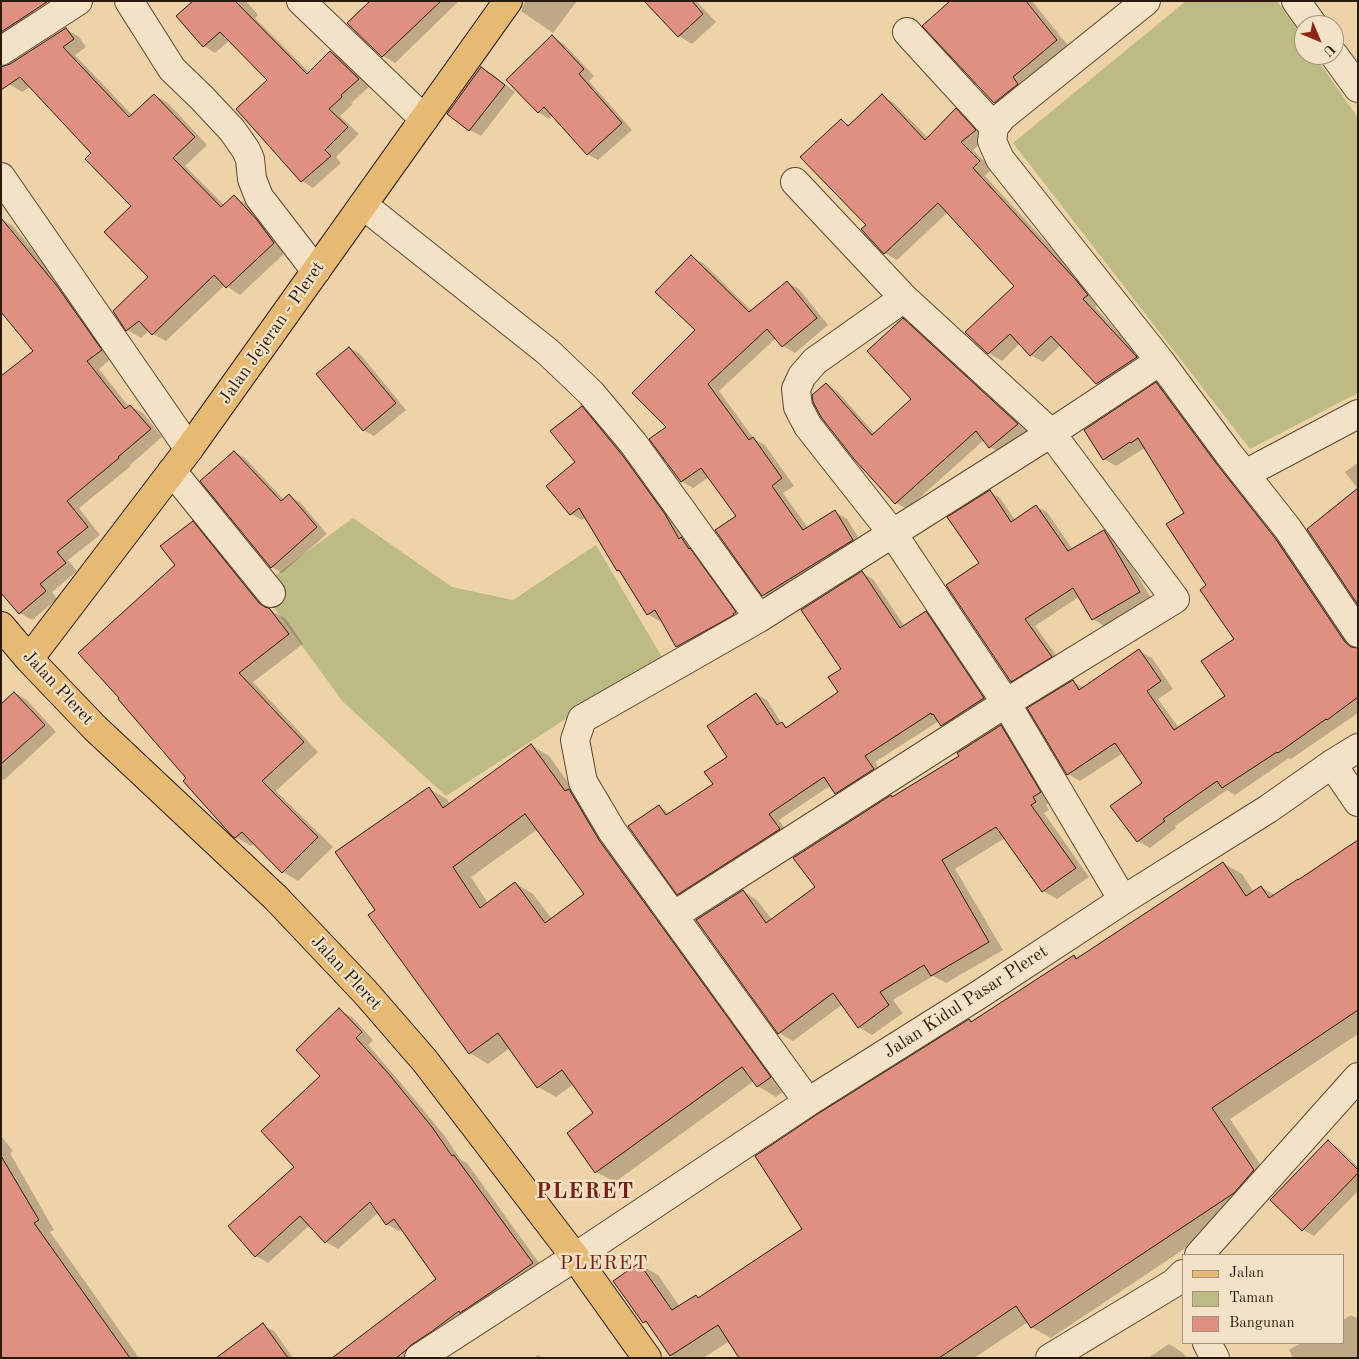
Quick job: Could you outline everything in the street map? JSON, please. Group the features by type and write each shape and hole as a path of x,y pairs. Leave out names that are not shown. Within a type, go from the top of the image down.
{"main road":[{"name":"Jalan Jejeran - Pleret","path":"29,659 189,449 508,1"},
{"name":"Jalan Pleret","path":"1,626 29,659 95,728 276,898 366,993 426,1061 575,1257 647,1358"}],"street":[{"path":"1,51 78,1"},
{"path":"129,1 172,69 232,130 246,150 250,159 252,179 258,197 316,271"},
{"path":"301,1 424,119"},
{"path":"1146,1 1003,116 994,128 992,141 1000,159 1160,361 1288,529 1358,633"},
{"path":"1296,1 1306,15"},
{"path":"906,32 994,128"},
{"path":"1341,65 1358,88"},
{"path":"1,177 189,449"},
{"path":"673,916 1006,703 1175,599 1051,433 904,298 796,182"},
{"path":"363,204 548,352 591,393 633,443 759,618"},
{"path":"904,298 814,361 802,376 796,389 798,408 808,426 893,534 1006,703 1123,900"},
{"path":"808,1102 612,831 583,782 575,740 582,719 759,618 1051,433 1160,361"},
{"path":"1246,474 1358,414"},
{"path":"172,471 271,593"},
{"name":"Jalan Kidul Pasar Pleret","path":"419,1358 808,1102 980,994 1123,900 1268,810 1332,764 1358,748"},
{"path":"1332,764 1358,802"},
{"path":"1201,1254 1358,1077"},
{"path":"1050,1358 1180,1285"},
{"path":"1208,1344 1215,1358"}],"green space":[{"path":"1186,1 1277,1 1294,26 1294,65 1321,65 1358,118 1358,393 1250,449 1013,143"},
{"path":"353,518 452,587 513,600 596,545 662,657 446,796 343,702 259,587"}],"building":[{"path":"1,1 47,1 47,2 1,32"},
{"path":"193,1 235,1 307,74 330,51 359,79 329,109 348,127 325,150 331,156 301,182 236,109 267,80 220,32 203,47 176,16"},
{"path":"370,1 441,1 382,57 347,23"},
{"path":"644,1 692,1 703,14 678,37"},
{"path":"950,1 1026,1 1057,40 1013,77 1018,84 994,103 922,26"},
{"path":"66,28 74,39 63,47 129,117 154,94 195,137 173,158 221,207 234,195 257,220 274,243 226,288 214,275 152,335 139,321 126,331 113,311 148,277 104,232 131,206 85,159 91,153 20,77 1,90 1,67 10,64"},
{"path":"552,35 584,69 579,74 622,123 587,155 544,107 538,113 506,80"},
{"path":"481,67 505,85 469,131 447,114"},
{"path":"882,94 925,140 956,108 976,130 961,142 980,161 973,168 1075,279 1088,295 1083,299 1137,357 1096,384 1051,336 1030,356 1010,334 988,354 965,332 1014,286 938,203 884,254 861,229 866,225 800,157 841,119 848,126"},
{"path":"1,218 57,286 102,350 87,361 125,409 130,405 151,429 67,501 88,527 57,552 66,563 40,584 46,591 19,614 1,593 1,376 33,351 1,312"},
{"path":"691,255 749,312 787,281 817,318 782,347 767,329 708,384 749,440 753,437 782,478 772,486 803,530 835,510 853,540 762,596 715,530 736,516 701,468 681,482 649,439 666,427 632,393 695,330 655,292"},
{"path":"903,318 1018,424 989,448 976,431 895,504 854,459 821,417 813,402 812,395 826,383 872,435 911,399 867,351"},
{"path":"349,347 396,403 363,431 316,374"},
{"path":"1156,382 1275,538 1345,642 1351,647 1358,648 1358,697 1278,753 1222,788 1217,781 1163,819 1165,821 1137,842 1110,806 1142,783 1115,743 1067,775 1027,708 1073,680 1079,690 1139,649 1161,681 1147,691 1174,730 1225,696 1201,661 1234,639 1200,590 1206,585 1166,524 1184,513 1138,438 1103,460 1084,430"},
{"path":"582,406 623,456 665,514 679,539 681,537 690,548 736,612 734,615 676,647 655,610 647,615 619,570 617,571 579,508 570,515 546,486 575,462 550,431"},
{"path":"234,451 281,501 289,494 317,527 271,568 200,481"},
{"path":"1358,488 1358,605 1307,529"},
{"path":"990,490 1011,522 1036,505 1068,551 1104,530 1140,592 1092,620 1073,588 1025,619 1052,657 1011,682 946,585 979,563 947,517"},
{"path":"193,521 259,603 269,608 289,634 239,673 304,742 262,781 318,837 282,873 242,832 235,838 233,837 183,781 186,778 119,698 78,653 175,565 160,546"},
{"path":"862,571 900,628 926,611 984,698 941,726 931,713 865,756 874,769 835,794 824,777 769,814 780,829 677,895 628,826 659,805 666,815 713,784 704,772 727,757 707,726 756,693 777,725 782,722 786,728 838,692 828,677 841,669 801,610"},
{"path":"14,692 45,725 1,764 1,704"},
{"path":"1001,725 1041,792 1033,797 1036,802 1031,805 1076,868 1042,892 996,827 942,860 989,942 931,976 924,965 880,992 889,1005 858,1028 833,993 778,1034 696,920 743,890 766,923 815,887 793,858 891,795 892,797 959,756 957,753"},
{"path":"531,744 565,791 569,789 599,840 771,1077 757,1087 742,1067 595,1173 567,1133 593,1113 562,1070 537,1088 498,1033 469,1054 368,915 375,910 335,852 429,787 443,808","holes":["525,814 584,894 545,923 515,882 480,908 453,867"]},
{"path":"1358,840 1358,1010 1212,1108 1254,1170 1234,1193 1031,1328 1016,1306 939,1358 739,1358 718,1325 670,1356 646,1321 643,1323 613,1281 639,1263 672,1310 696,1295 698,1298 802,1229 755,1156 816,1115 969,1019 971,1022 1074,955 1076,959 1223,862 1246,896 1261,886 1269,898"},
{"path":"339,1008 362,1032 356,1038 388,1073 432,1127 533,1263 460,1313 459,1311 396,1358 332,1358 436,1279 394,1219 386,1225 370,1202 325,1243 300,1216 255,1257 228,1226 294,1167 261,1131 320,1076 296,1050"},
{"path":"1328,1140 1358,1170 1358,1173 1302,1231 1270,1200"},
{"path":"1,1156 39,1220 34,1223 130,1358 1,1358"},
{"path":"263,1323 288,1358 216,1358"}],"district":[{"name":"PLERET","path":"585,1192"},
{"name":"PLERET","path":"604,1264"}]}
